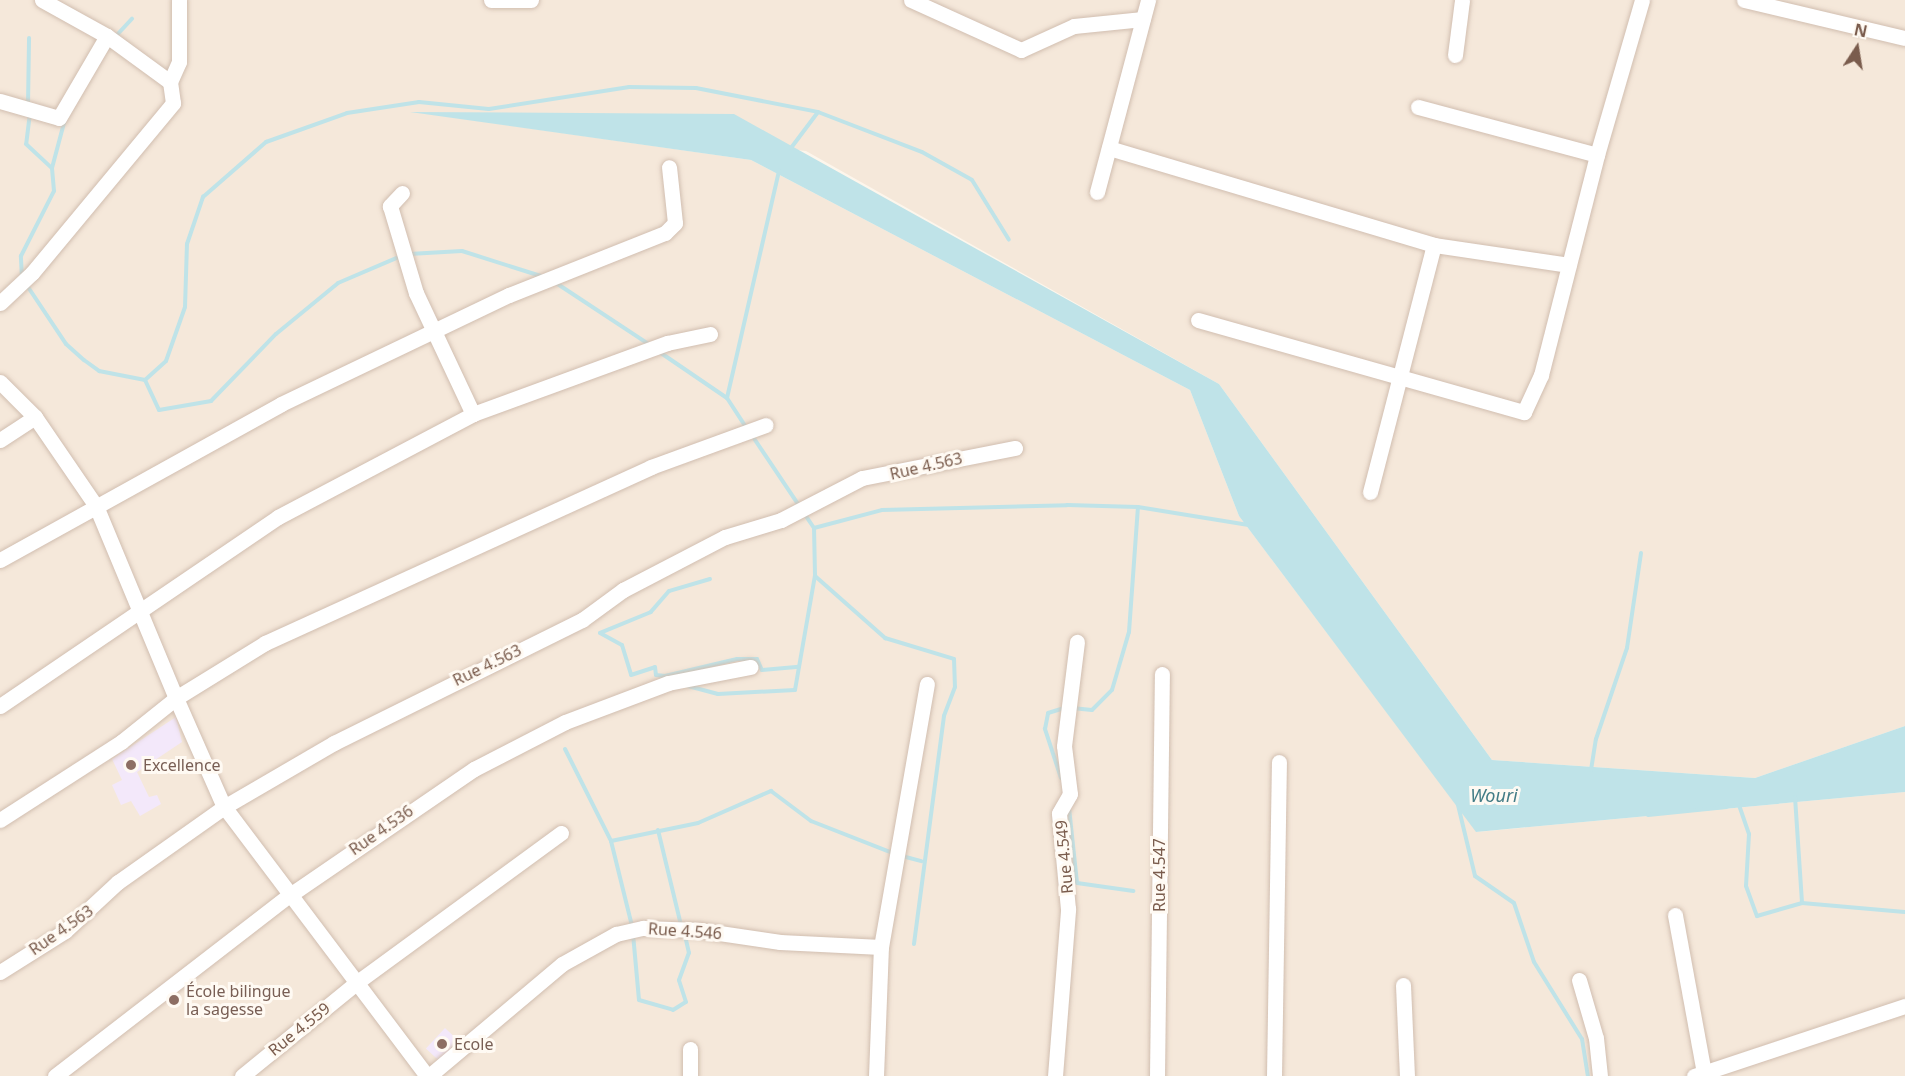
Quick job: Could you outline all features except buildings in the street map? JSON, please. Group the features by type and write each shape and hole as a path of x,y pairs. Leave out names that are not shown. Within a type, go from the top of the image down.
{"street":[{"path":"42,0 107,36 170,82"},
{"path":"0,303 32,273 172,103 170,82 179,62 179,0"},
{"path":"491,0 523,1"},
{"path":"911,0 1021,50 1074,26 1143,19"},
{"path":"1097,192 1148,0"},
{"path":"1455,55 1462,0"},
{"path":"1198,320 1524,412 1541,375 1597,155 1642,0"},
{"path":"1744,0 1905,38"},
{"path":"0,101 59,118 107,36"},
{"path":"1418,107 1597,155"},
{"path":"1109,148 1434,245 1569,266"},
{"path":"0,560 281,404 438,332 509,295 672,228 669,167"},
{"path":"402,193 390,206 416,292 438,332 451,373 473,414"},
{"path":"1370,492 1434,245"},
{"path":"0,706 139,609 278,517 473,414 667,343 710,334"},
{"name":"Rue 4.546","path":"0,382 35,417 96,506 224,807 287,897 428,1076 562,964 615,934 643,928 665,928 699,930 780,942 881,947"},
{"path":"0,440 35,417"},
{"path":"0,820 121,742 177,698 265,643 651,467 766,425"},
{"name":"Rue 4.563","path":"0,972 65,931 118,882 224,807 344,737 582,620 623,590 725,537 781,520 862,478 1015,448"},
{"name":"Rue 4.549","path":"1055,1076 1068,927 1059,813 1070,794 1064,746 1077,642"},
{"name":"Rue 4.536","path":"55,1076 287,897 400,816 543,732 668,683 750,667"},
{"name":"Rue 4.547","path":"1157,1076 1161,674"},
{"path":"876,1076 881,947 927,684"},
{"path":"1274,1076 1279,762"},
{"name":"Rue 4.559","path":"242,1076 356,983 561,833"},
{"path":"1675,915 1699,1074 1905,1006"},
{"path":"1579,980 1596,1038 1600,1076"},
{"path":"1403,985 1407,1076"},
{"path":"690,1049 690,1076"}],"shaded area":[{"path":"0,0 1905,0 1905,726 1755,778 1492,760 1219,384 806,151 415,112 751,160 1190,390 1239,516 1477,832 1905,792 1905,1076 0,1076"},
{"name":"Excellence","path":"176,717 182,742 137,772 149,797 157,795 161,804 140,816 131,801 121,805 112,785 122,780 112,759"},
{"name":"Ecole","path":"445,1028 458,1040 439,1061 426,1048"}],"water":[{"name":"Wouri","path":"410,112 734,114 1219,384 1492,760 1755,778 1905,726 1905,792 1476,832 1239,516 1190,390 751,160"}],"waterway":[{"path":"115,37 132,19"},
{"path":"28,105 29,38"},
{"path":"26,284 66,344 84,360 99,371 145,380 166,361 185,307 187,244 203,197 266,142 347,113 419,102 489,109 629,87 696,88 818,112 922,152 972,180 1009,240"},
{"path":"791,148 818,112"},
{"path":"30,113 26,144 52,168"},
{"path":"22,278 21,256 54,191 52,168 65,119"},
{"path":"727,398 779,171"},
{"path":"409,254 462,251 544,277"},
{"path":"145,380 159,410 211,401 276,334 338,283 401,256"},
{"path":"553,281 650,345"},
{"path":"658,351 727,398 746,427"},
{"path":"751,434 800,507"},
{"path":"814,528 882,510 1067,505 1138,507 1249,525"},
{"path":"1072,708 1092,710 1112,690 1129,632 1138,507"},
{"path":"688,686 718,694 795,690 815,575 814,528 804,513"},
{"path":"1591,770 1596,739 1627,648 1641,553"},
{"path":"815,576 885,638 954,659 955,687 944,716 914,944"},
{"path":"710,579 669,591 651,612 600,633 622,645 631,675 655,667 656,675 665,676 737,659 757,659 762,670 799,667"},
{"path":"1061,778 1045,729 1048,713 1064,708"},
{"path":"565,749 611,841 632,926"},
{"path":"611,841 698,823 771,791 811,821 895,854"},
{"path":"1795,797 1802,903"},
{"path":"1458,805 1475,876 1514,903 1534,962 1582,1039 1588,1076"},
{"path":"1739,805 1749,834 1746,886 1757,916 1802,903 1905,912"},
{"path":"1648,815 1727,807"},
{"path":"1069,808 1077,883 1133,891"},
{"path":"658,830 681,925"},
{"path":"902,856 921,861"},
{"path":"633,934 639,1000 673,1010 686,1002 679,980 689,953 684,932"}],"place":[{"name":"Excellence","path":"131,765"},
{"name":"École bilingue la sagesse","path":"174,1000"},
{"name":"Ecole","path":"442,1044"}]}
